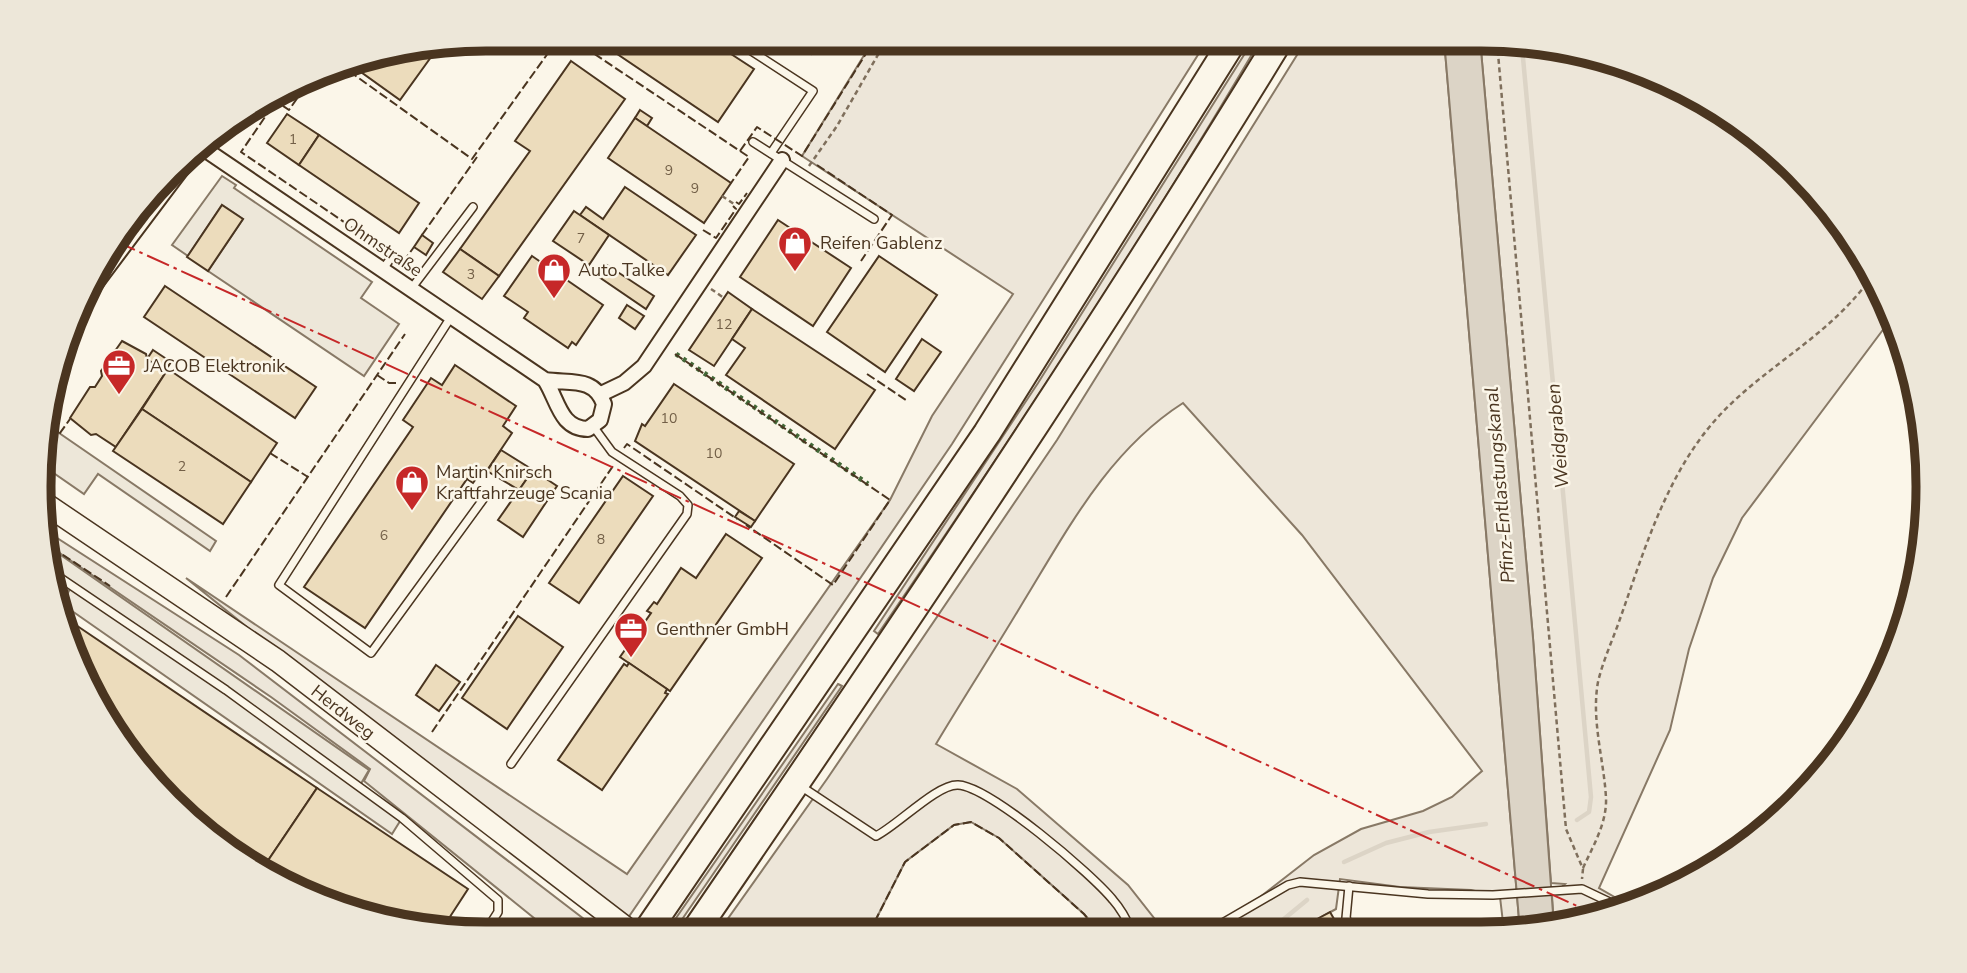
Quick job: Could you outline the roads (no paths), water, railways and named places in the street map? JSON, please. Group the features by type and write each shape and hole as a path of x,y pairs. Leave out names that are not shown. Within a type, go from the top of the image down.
{"highway":[{"path":"653,922 987,433 1226,51"},
{"path":"701,922 1099,332 1272,51"}],"main road":[{"name":"Herdweg","path":"52,508 255,645 619,922"}],"street":[{"name":"Ohmstraße","path":"208,152 545,380"},
{"path":"601,394 624,383 643,366 776,157"},
{"path":"545,380 584,382 601,394 604,411 593,426 572,426 561,414 556,398 545,380"}],"lane":[{"path":"753,51 813,91 776,157"},
{"path":"753,142 874,219"},
{"path":"410,289 473,207"},
{"path":"382,270 393,255"},
{"path":"451,317 279,584 371,653 487,494"},
{"path":"511,764 687,514 688,505 680,496 612,452 593,426"},
{"path":"61,578 237,698 402,818 498,900 498,912 492,922"},
{"path":"797,783 876,836 893,827 946,788 958,785 973,789 1005,806 1111,897 1128,922"},
{"path":"1225,922 1288,885 1314,881 1428,894 1506,894 1567,888 1596,894 1611,902"},
{"path":"1348,922 1346,918 1349,886"}],"water":[{"name":"Pfinz-Entlastungskanal","path":"1445,51 1481,51 1533,638 1553,916 1519,920"}],"waterway":[{"name":"Weidgraben","path":"1523,53 1591,797 1589,812 1577,820"},
{"name":"Weidgraben","path":"1344,862 1386,843 1429,832 1486,824"},
{"path":"1280,922 1307,900"}],"place":[{"name":"Reifen Gablenz","path":"795,273"},
{"name":"Auto Talke","path":"554,300"},
{"name":"JACOB Elektronik","path":"119,396"},
{"name":"Martin Knirsch Kraftfahrzeuge Scania","path":"412,512"},
{"name":"Genthner GmbH","path":"631,659"}]}
